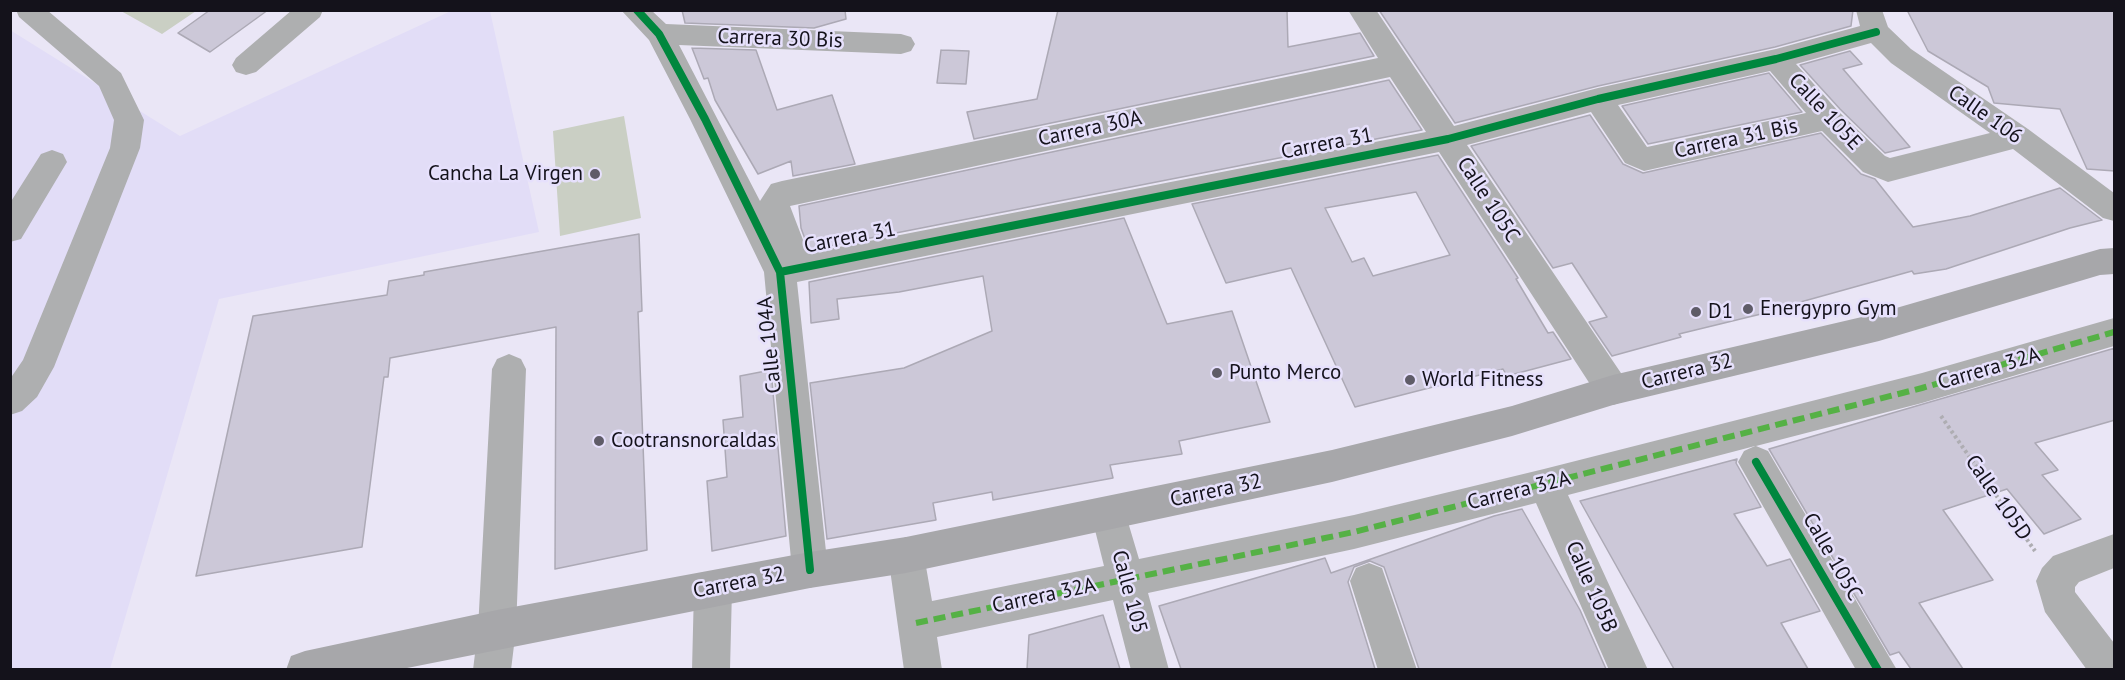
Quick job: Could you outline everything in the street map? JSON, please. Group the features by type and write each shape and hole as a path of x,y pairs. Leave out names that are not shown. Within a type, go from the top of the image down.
{"main road":[{"name":"Carrera 32","path":"305,669 497,629 810,570 906,555 1342,464 1512,421 1613,390 1879,327 2100,262 2115,261"}],"street":[{"path":"246,65 310,10"},
{"name":"Calle 105C","path":"1361,10 1613,390"},
{"name":"Calle 104A","path":"636,11 659,34 788,270"},
{"path":"10,400 25,387 37,367 124,148 129,120 111,80 40,12"},
{"name":"Carrera 31","path":"788,270 1448,139 1598,99 1776,59 1873,21"},
{"name":"Calle 106","path":"1873,21 1901,56 2018,137 2115,209"},
{"name":"Carrera 30 Bis","path":"659,34 901,44"},
{"name":"Calle 105E","path":"1776,59 1828,119 1874,164 1888,170 2018,137"},
{"name":"Carrera 30A","path":"782,193 1397,65"},
{"name":"Carrera 31 Bis","path":"1598,99 1636,155 1644,159 1828,119"},
{"path":"10,230 52,162"},
{"name":"Calle 104A","path":"782,193 774,204 788,270 810,570"},
{"name":"Carrera 32A","path":"916,623 1354,532 1922,388 2115,332"},
{"path":"492,669 497,629 509,369"},
{"name":"Calle 105C","path":"1756,462 1878,669"},
{"name":"Calle 105B","path":"1554,504 1629,669"},
{"name":"Calle 105","path":"1108,514 1150,669"},
{"path":"2111,669 2058,599 2055,581 2066,569 2115,551"},
{"path":"906,555 923,669"},
{"path":"1369,581 1398,669"},
{"path":"711,669 713,589"}],"shaded area":[{"path":"121,11 196,11 162,34"},
{"path":"451,11 490,11 539,232 219,299 110,669 11,669 10,30 180,136"},
{"name":"Cancha La Virgen","path":"624,116 641,218 560,236 553,131"}],"building":[{"path":"210,10 268,10 210,52 178,33"},
{"path":"682,10 845,10 846,19 814,28 685,23"},
{"path":"1058,10 1287,10 1288,47 1360,33 1374,56 974,139 967,112 1037,99"},
{"path":"1379,10 1853,10 1851,26 1775,47 1598,86 1455,123"},
{"path":"1907,10 2115,10 2115,171 2087,169 2060,109 1994,103 1988,87 1928,51"},
{"path":"692,48 756,50 777,110 832,95 855,164 793,176 791,161 758,174 715,100 708,78 704,79"},
{"path":"941,50 969,51 966,84 937,83"},
{"path":"1850,51 1862,64 1843,69 1910,147 1885,153 1800,65"},
{"path":"1769,73 1802,112 1648,144 1622,106"},
{"path":"1389,80 1422,130 809,250 801,228 799,206"},
{"path":"1590,115 1623,164 1643,173 1821,133 1861,174 1875,179 1913,227 1970,216 2060,188 2102,220 2070,228 1946,269 1914,274 1912,271 1797,303 1798,305 1679,334 1681,337 1612,356 1589,322 1607,317 1572,263 1553,268 1471,146"},
{"path":"1438,155 1518,278 1516,279 1548,333 1553,332 1571,359 1507,376 1503,369 1355,407 1291,268 1226,283 1192,204","holes":["1416,192 1450,255 1373,276 1364,258 1352,262 1325,208"]},
{"path":"1124,218 1167,324 1232,311 1270,422 1179,441 1182,454 1110,465 1113,478 993,500 992,492 933,503 936,520 827,539 810,383 904,368 992,331 983,276 899,292 837,299 839,319 811,323 809,282"},
{"path":"639,234 642,311 638,312 647,550 555,569 556,327 390,358 388,377 384,377 362,547 196,576 253,316 387,295 389,281 424,275 424,272"},
{"path":"2115,348 2115,420 2035,443 2058,470 2042,475 2081,519 2044,534 2007,489 1943,510 1993,580 1919,603 1963,669 1911,669 1899,652 1890,655 1769,449"},
{"path":"771,370 786,536 712,551 707,481 727,477 723,420 743,417 740,376"},
{"path":"1737,459 1736,463 1761,507 1734,514 1767,566 1790,559 1820,611 1781,623 1808,669 1674,669 1580,501"},
{"path":"1522,509 1580,610 1606,669 1419,669 1384,567 1370,561 1354,567 1348,582 1375,669 1181,669 1159,606 1325,558 1331,573 1494,516"},
{"path":"1103,615 1120,669 1027,669 1029,635"}],"marked path":[{"path":"916,623 1354,532 1922,388 2114,332"}],"cycle path":[{"path":"637,10 659,34 705,119 780,272 810,570"},
{"path":"780,272 1448,139 1598,99 1776,59 1876,32"},
{"path":"1756,462 1878,670"}],"place":[{"name":"Cancha La Virgen","path":"595,174"},
{"name":"Energypro Gym","path":"1748,309"},
{"name":"D1","path":"1696,312"},
{"name":"Punto Merco","path":"1217,373"},
{"name":"World Fitness","path":"1410,380"},
{"name":"Cootransnorcaldas","path":"599,441"}]}
